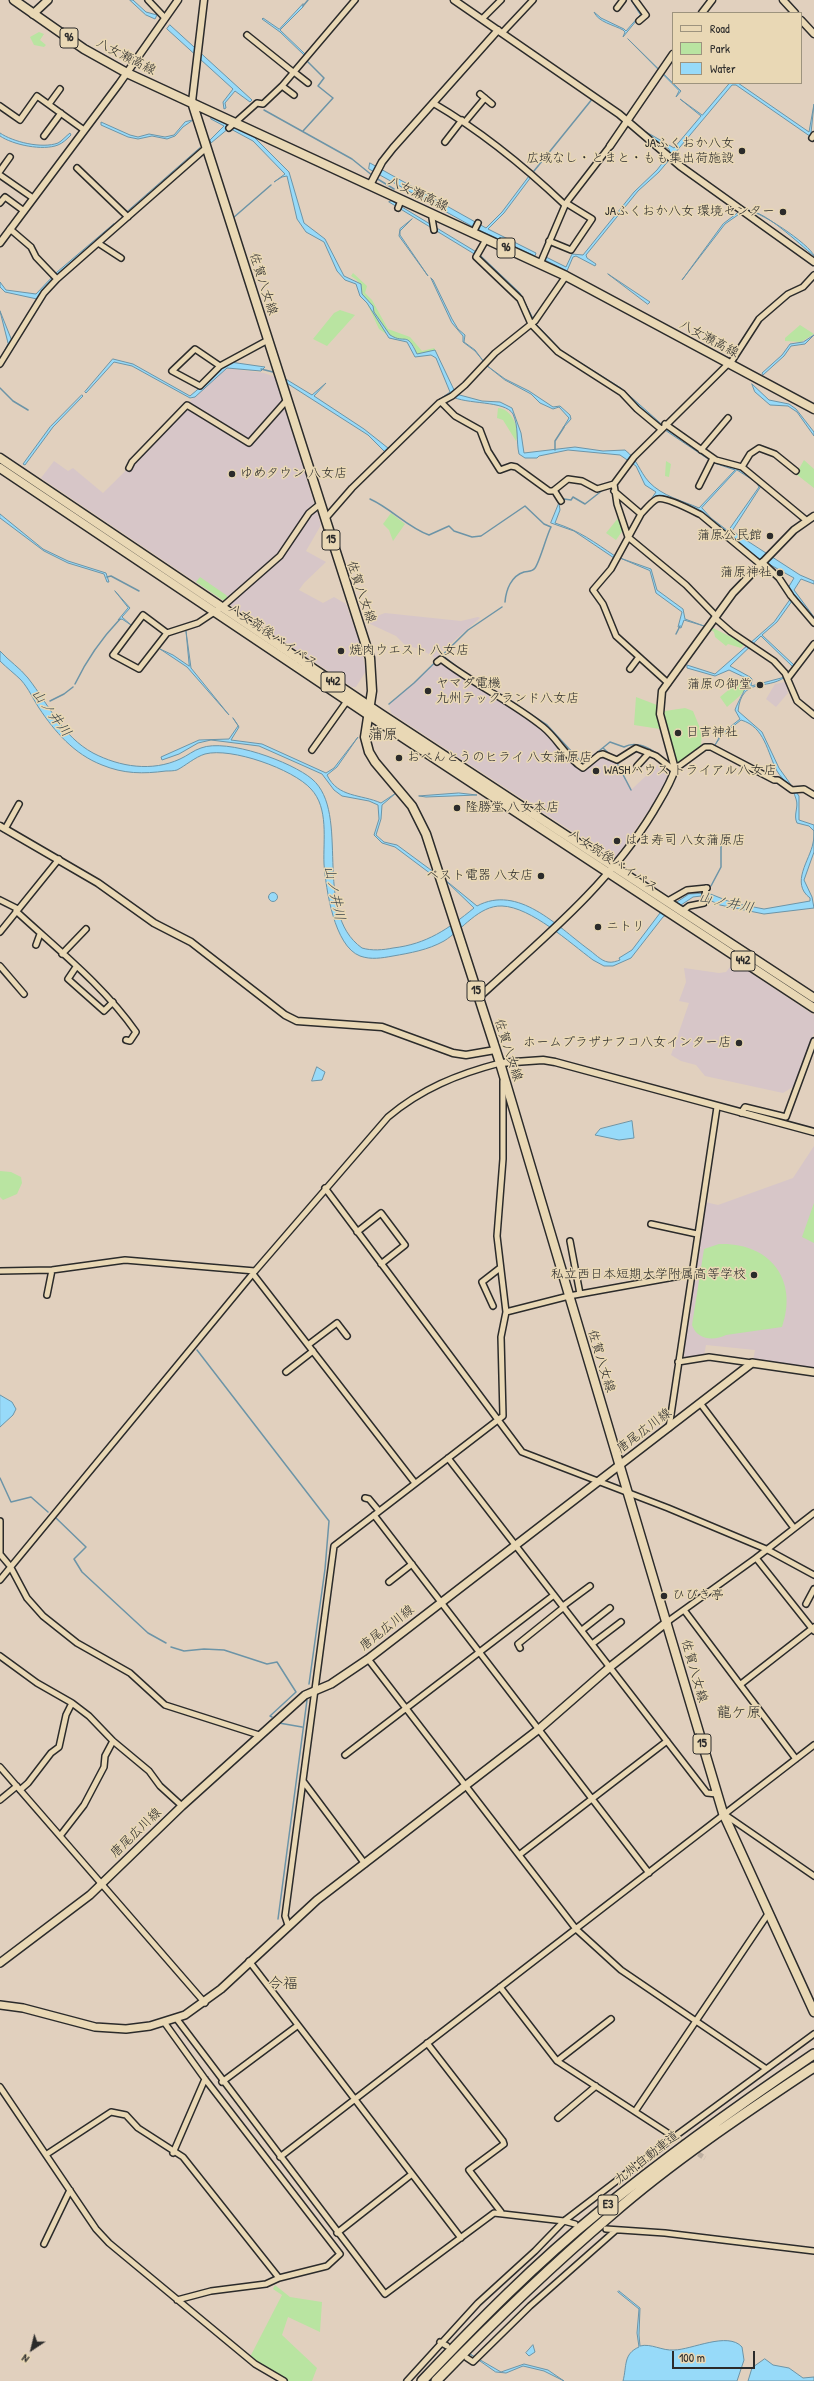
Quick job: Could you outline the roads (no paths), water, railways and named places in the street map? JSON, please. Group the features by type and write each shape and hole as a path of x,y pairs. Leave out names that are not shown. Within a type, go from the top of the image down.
{"highway":[{"name":"九州自動車道","path":"422,2381 504,2297 599,2212 683,2146 814,2054"},
{"name":"九州自動車道","path":"436,2381 478,2338 612,2214 736,2119 814,2067"}],"main road":[{"name":"八女瀬高線","path":"14,0 92,54 127,73 192,102 232,125 371,182 566,276 814,409"},
{"path":"33,14 48,0"},
{"name":"佐賀八女線","path":"192,102 370,658 372,678 366,737 369,752 375,762 405,796 420,819 500,1063 723,1813 814,2012"},
{"name":"八女筑後バイパス","path":"0,458 222,607 368,710 677,912 814,1008"},
{"name":"八女筑後バイパス","path":"0,468 347,701 368,710"},
{"name":"八女筑後バイパス","path":"677,912 814,998"},
{"path":"752,1363 814,1372"},
{"name":"唐尾広川線","path":"0,1963 90,1895 259,1734 306,1694 331,1684 368,1659 515,1544 752,1363"},
{"path":"0,2005 24,2008 95,2027 126,2029 164,2022 176,2018 204,2003 288,1925 539,1729 610,1667 667,1622"}],"street":[{"path":"148,0 165,18"},
{"path":"0,243 127,73 178,0"},
{"path":"192,102 204,0"},
{"path":"232,125 257,103 263,104 282,86 355,0"},
{"path":"454,0 627,121 672,159 814,262"},
{"path":"482,19 501,0"},
{"path":"371,182 379,166 393,148 433,103 500,32 533,0"},
{"path":"617,8 623,0"},
{"path":"635,0 646,15 639,21"},
{"path":"703,12 712,0"},
{"path":"783,0 794,12"},
{"path":"802,21 814,34"},
{"path":"247,35 308,83"},
{"path":"540,264 565,204 610,146 672,55"},
{"path":"282,86 294,95"},
{"path":"49,104 60,89"},
{"path":"480,94 492,104"},
{"path":"0,106 20,120 37,96 84,130"},
{"path":"445,142 485,98"},
{"path":"433,103 464,121 531,172 565,204 592,219 570,250 550,241"},
{"path":"44,136 61,113"},
{"path":"0,364 44,293 56,279 94,247 116,224 128,217 160,184 206,148"},
{"path":"0,171 10,156"},
{"path":"77,168 128,217"},
{"path":"0,175 33,198"},
{"path":"0,203 5,197 24,211"},
{"path":"432,218 434,228"},
{"path":"475,229 478,223"},
{"path":"10,229 31,247 36,257 56,279"},
{"path":"98,243 121,258"},
{"path":"484,243 478,255 520,299 532,323 562,355 622,393 637,409 663,427 713,458 724,463 742,467 806,520"},
{"path":"89,244 94,247"},
{"path":"814,275 803,287 788,294 759,319 729,364 663,427 631,461 614,484 614,491 628,537 686,585 715,617 774,661 788,678 797,701 814,715"},
{"path":"325,520 352,488 441,402 454,395 496,353 532,323 566,276"},
{"path":"220,366 195,349 172,371 200,386 220,366 268,340"},
{"path":"129,468 132,462 187,406 250,443 287,400"},
{"path":"441,402 455,416 480,430 488,451 500,470 511,466 516,467 544,489 554,490 568,479 582,481 597,489 614,484"},
{"path":"701,450 728,418"},
{"path":"742,467 750,454 759,448 771,451 796,471"},
{"path":"699,486 713,458"},
{"path":"554,490 561,501"},
{"path":"614,491 641,514"},
{"path":"668,683 616,636 603,604 593,590 611,570 641,514 657,499 662,498 701,515 762,562 779,578 791,596 814,623"},
{"path":"167,633 143,615 113,655 139,669 167,633 198,623 222,607 280,556 310,513 320,504"},
{"path":"675,770 660,707 662,692 733,593 769,555 806,520 814,516"},
{"path":"788,678 812,651 814,644"},
{"path":"630,669 639,657"},
{"path":"437,662 441,659 472,682 544,728 574,762 584,768 599,755 603,754 617,760 634,748 649,753 675,770"},
{"path":"312,750 347,701"},
{"path":"478,998 558,925 612,870 648,820 675,770 705,747 712,745 794,790 804,789 814,795"},
{"path":"637,766 649,753"},
{"path":"20,804 3,828 59,859 98,883 154,923 196,946 285,1015 297,1021 382,1027 453,1053 466,1055 495,1050"},
{"path":"0,932 59,859"},
{"path":"665,904 686,890 706,889 704,902 686,907 677,912"},
{"path":"0,900 17,910 40,934 112,1002 136,1032 130,1041 126,1040"},
{"path":"62,954 86,928"},
{"path":"36,945 40,934"},
{"path":"0,966 24,994"},
{"path":"76,968 68,979 104,1011 112,1002"},
{"path":"741,1113 745,1107 786,1117 814,1041"},
{"path":"0,1580 10,1566 365,1141 402,1105 434,1086 453,1078 500,1063 543,1060 814,1132"},
{"path":"288,1925 285,1916 334,1546 502,1416 502,1337 506,1312 497,1236 503,1159 502,1096 504,1078"},
{"path":"668,1428 717,1107"},
{"path":"325,1188 522,1452 766,1549 814,1575"},
{"path":"357,1232 381,1213 405,1245 381,1264"},
{"path":"651,1224 697,1234"},
{"path":"570,1241 580,1294"},
{"path":"0,1271 52,1270 125,1260 254,1273 415,1483"},
{"path":"493,1306 482,1282 500,1268"},
{"path":"47,1295 52,1270"},
{"path":"506,1312 569,1296 691,1274"},
{"path":"308,1345 337,1323 347,1336"},
{"path":"286,1372 313,1351"},
{"path":"678,1362 709,1357 752,1363"},
{"path":"700,1403 794,1528"},
{"path":"448,1458 707,1793 717,1794"},
{"path":"365,1498 369,1499 412,1564 649,1872"},
{"path":"667,1622 756,1558 814,1513"},
{"path":"0,1521 0,1553 10,1566 27,1598 43,1616 77,1643 130,1673 165,1704 259,1734"},
{"path":"741,1684 814,1629 756,1558"},
{"path":"389,1582 412,1564"},
{"path":"520,1648 518,1644 590,1586"},
{"path":"806,1604 814,1589"},
{"path":"345,1755 554,1594"},
{"path":"582,1630 610,1608"},
{"path":"684,1610 796,1759"},
{"path":"592,1644 621,1622"},
{"path":"0,1656 37,1683 72,1703 90,1716 113,1741 149,1771 160,1786 182,1806"},
{"path":"368,1659 576,1928 621,1970 766,2068"},
{"path":"0,1800 28,1783 50,1753 58,1747 66,1715 72,1703"},
{"path":"60,1836 84,1805 104,1767 105,1756 113,1741"},
{"path":"519,1855 668,1741"},
{"path":"280,2157 354,2098 428,2043 649,1872 723,1813 814,1745"},
{"path":"0,1767 102,1883 204,2003"},
{"path":"303,1781 365,1864"},
{"path":"723,1813 814,1876"},
{"path":"636,2110 768,1914"},
{"path":"249,1961 297,2026 461,2238"},
{"path":"500,1987 557,2061 636,2110 674,2136"},
{"path":"176,2018 222,2082 385,2294 494,2212 564,2221 575,2224"},
{"path":"557,2061 611,2019"},
{"path":"164,2022 205,2079 340,2254 326,2266 279,2278 262,2285 211,2291 177,2300"},
{"path":"222,2082 297,2026"},
{"path":"407,2381 440,2342 478,2303 535,2251 564,2221 674,2136 814,2034"},
{"path":"428,2043 503,2141 504,2144 469,2170 501,2212"},
{"path":"173,2153 205,2079"},
{"path":"558,2118 596,2086"},
{"path":"0,2088 47,2154 96,2229 109,2243 255,2364 284,2381"},
{"path":"47,2154 111,2112 126,2115 138,2128 173,2153 183,2157 279,2278"},
{"path":"337,2233 412,2174"},
{"path":"44,2244 70,2190"},
{"path":"606,2229 665,2233 814,2251"},
{"path":"467,2358 473,2362 530,2306 616,2230"},
{"path":"440,2342 447,2346"}],"water":[{"path":"130,0 133,0 146,12 157,15 155,19 146,15"},
{"path":"631,0 639,8 641,15 623,37 625,32 623,30 603,21 594,12 601,18 626,31 640,15"},
{"path":"303,4 303,7 280,30 305,54 304,55 280,32 262,19 263,18 279,29"},
{"path":"170,25 252,100 250,102 235,91 225,103 226,108 224,109 223,102 233,89 167,29"},
{"path":"628,39 672,82 672,84"},
{"path":"672,84 681,91 676,97 679,91"},
{"path":"729,84 739,84 809,132 814,104 811,133 814,139 736,85 732,85 659,172 638,191 586,255 587,258 596,264 595,266 576,256 573,257 567,271 545,260 546,257 566,267 572,254 583,255 634,192 657,170 670,153 669,149 629,122 674,148 701,116 680,99 702,115"},
{"path":"212,117 253,136 289,172 304,223 325,239 344,276 361,284 362,294 373,306 374,312 390,335 395,338 408,340 417,354 435,350 456,394 482,401 500,402 512,408 521,433 524,453 575,447 603,451 625,450 633,458 646,478 654,487 666,495 699,508 735,470 714,463 715,461 740,470 756,481 761,486 732,531 800,575 814,581 814,584 801,579 794,590 814,617 814,622 788,588 794,578 758,558 698,511 666,498 649,502 656,492 645,485 636,466 620,455 568,450 539,456 537,458 525,458 519,454 515,419 509,410 494,405 466,401 451,396 386,453 368,435 285,382 284,378 312,395 326,383 314,396 364,429 388,448 437,401 450,392 436,358 431,355 415,357 407,342 389,338 367,303 360,296 356,284 345,280 337,271 324,242 306,232 297,219 287,176 274,182 285,174 253,141 229,128 211,143 210,140 224,126 211,119","holes":["737,470 756,482 759,487 728,531 711,518 702,508"]},
{"path":"193,120 183,127 175,136 167,139 152,136 138,139 128,137 101,125 101,122 138,137 149,134 165,137 174,135 185,122"},
{"path":"0,133 20,142 36,145 51,145 58,143 70,133 71,135 65,141 52,147 36,147 12,142 0,136"},
{"path":"200,148 202,150 129,214 127,212"},
{"path":"370,163 486,228 502,212 529,176 531,177 504,213 488,229 536,253 535,256 477,229 369,169"},
{"path":"392,201 478,253 520,293 536,324 562,351 621,388 667,429 709,457 708,459 659,426 624,394 567,358 533,325 521,298 476,255 389,202"},
{"path":"743,209 751,211 745,210 725,224 682,280 723,224"},
{"path":"412,219 400,231 400,235 428,276 399,236 400,229"},
{"path":"772,222 794,236 811,251 814,256 791,236"},
{"path":"114,224 115,226 49,284 37,299 5,292 0,287 0,282 6,290 36,294 56,273"},
{"path":"608,274 650,302 648,304"},
{"path":"431,278 452,319 458,329 465,335 464,342 475,350 484,362 475,351 463,342 463,336 452,323"},
{"path":"0,311 12,341 0,359 8,344"},
{"path":"814,335 805,344 791,346 784,356 763,375 762,373 782,355 790,344 803,342"},
{"path":"113,359 133,364 190,396 230,362 265,367 261,371 227,368 195,397 190,398 132,366 114,362 86,393 85,392"},
{"path":"486,365 505,379 529,391 553,407 560,406 570,415 571,419 563,428 569,418 559,407 553,409 540,403 531,394 505,380"},
{"path":"752,384 769,400 789,404 796,409 814,432 814,436 797,412 788,406 770,405 755,392"},
{"path":"82,395 83,396 53,427 25,465 23,464 50,427"},
{"path":"559,503 560,510 555,523 574,531 551,523"},
{"path":"0,514 43,549 68,561 106,573 109,582 107,582 104,574 68,563 44,551 0,518"},
{"path":"574,531 586,537 615,556 614,558"},
{"path":"620,558 651,569 657,590 683,609 685,619 704,626 684,620 681,628 678,627 682,612 656,593 650,571"},
{"path":"115,591 130,608 122,617 131,625 122,619 118,620 128,608"},
{"path":"790,600 792,601 777,622 762,635 794,665 794,667 790,673 793,667 761,636 730,666 750,677 752,679 751,686 785,677 778,681 756,686 744,693 740,700 738,711 762,732 779,768 799,796 799,820 814,825 814,831 809,826 797,823 797,802 795,795 777,771 764,741 755,728 749,723 741,720 722,735 715,745 721,734 740,719 735,710 747,685 748,679 729,670 715,676 687,668 687,665 715,674 774,622"},
{"path":"186,631 191,668 229,715 187,667 160,649 173,655 189,666"},
{"name":"山ノ井川","path":"0,651 28,678 64,729 82,746 103,758 114,762 136,766 158,766 180,759 201,748 226,746 259,753 275,759 303,772 312,779 324,795 330,815 334,888 338,911 347,932 362,948 366,949 389,949 427,939 446,929 474,908 444,879 477,906 492,901 507,900 522,904 550,919 600,959 608,962 614,962 620,960 619,958 632,950 660,913 689,894 708,893 733,903 764,909 810,901 810,898 804,892 801,878 814,838 814,852 804,880 812,897 814,908 764,914 720,905 701,896 693,897 663,917 631,958 613,966 604,966 593,960 550,927 525,912 502,906 494,907 478,914 451,936 432,947 385,957 364,957 351,950 344,941 333,916 325,875 323,815 317,797 302,781 261,761 230,754 205,754 173,771 149,773 126,772 102,765 83,755 59,734 39,708 24,683 0,661"},
{"path":"233,718 239,727 231,740 262,744 326,773 334,768 358,737 337,767 327,775 337,788 344,792 381,803 396,793 382,805 381,819 376,835 384,842 397,845 435,873 435,877 395,847 382,843 374,835 379,819 378,805 369,801 342,796 334,790 322,774 259,746 211,740 198,743 179,754 162,760 161,757 199,740 229,739 238,726"},
{"path":"459,793 477,795 419,796"},
{"path":"273,892 278,897 273,902 268,897"},
{"path":"317,1067 325,1072 322,1080 312,1081"},
{"path":"632,1121 634,1138 619,1140 595,1135 600,1129"},
{"path":"0,1395 12,1402 16,1409 13,1415 0,1427"},
{"path":"619,2291 640,2308 640,2346 644,2345 674,2350 709,2342 728,2341 736,2343 742,2347 744,2360 737,2381 623,2381 626,2361 630,2353 639,2347 637,2333 639,2309 618,2292"},
{"path":"533,2345 535,2352 529,2356 526,2353"},
{"path":"470,2354 501,2372 524,2364 548,2370 564,2381 544,2371 523,2366 506,2373 496,2372"},
{"path":"765,2359 773,2365 789,2368 803,2378 814,2377 814,2381 748,2381 752,2368"}],"waterway":[{"path":"303,6 308,0"},
{"path":"303,131 333,98 318,86 324,78 306,60"},
{"path":"534,171 593,98"},
{"path":"438,109 449,116"},
{"path":"264,110 352,159 373,176"},
{"path":"376,178 394,189"},
{"path":"233,218 271,185"},
{"path":"261,369 273,372"},
{"path":"0,388 13,401 28,410"},
{"path":"555,450 555,441 564,427"},
{"path":"564,499 571,500 573,497 585,504 604,489"},
{"path":"370,499 421,532 429,535 449,526 454,531 472,537 481,536 525,506 544,524 551,527 535,568 532,571 519,574 513,580 508,588 505,602"},
{"path":"107,577 111,576 139,591"},
{"path":"389,704 414,683 468,630 502,607"},
{"path":"75,684 84,666 95,650 120,619"},
{"path":"676,634 680,626"},
{"path":"442,655 462,671"},
{"name":"山ノ井川","path":"50,701 64,694 73,687"},
{"path":"521,708 547,725 583,764 610,742 624,747 636,745 647,748 668,762"},
{"path":"603,748 612,756"},
{"path":"617,763 631,790"},
{"path":"713,840 717,843"},
{"name":"山ノ井川","path":"711,886 721,867 721,845"},
{"path":"197,1350 329,1521 325,1569 309,1684"},
{"path":"0,1478 11,1502 31,1497 48,1512"},
{"path":"56,1518 86,1547 74,1559 82,1572 148,1633 166,1643"},
{"path":"171,1647 184,1651 204,1649 224,1650 267,1664 277,1662 296,1692 270,1716 272,1717"},
{"path":"278,1919 307,1700"},
{"path":"279,1723 302,1727"}],"tunnel":[{"path":"674,2137 686,2145"},
{"path":"692,2150 705,2158"}],"place":[{"name":"JAふくおか八女 広域なし・とまと・もも集出荷施設","path":"742,151"},
{"name":"JAふくおか八女 環境センター","path":"783,212"},
{"name":"ゆめタウン 八女店","path":"232,474"},
{"name":"蒲原公民館","path":"770,536"},
{"name":"蒲原神社","path":"780,573"},
{"name":"焼肉ウエスト 八女店","path":"341,651"},
{"name":"蒲原の御堂","path":"760,685"},
{"name":"ヤマダ電機 九州テックランド八女店","path":"428,691"},
{"name":"日吉神社","path":"678,733"},
{"name":"おべんとうのヒライ 八女蒲原店","path":"399,758"},
{"name":"WASHハウス トライアル八女店","path":"596,771"},
{"name":"隆勝堂 八女本店","path":"457,808"},
{"name":"はま寿司 八女蒲原店","path":"617,841"},
{"name":"ベスト電器 八女店","path":"541,876"},
{"name":"ニトリ","path":"598,927"},
{"name":"ホームプラザナフコ八女インター店","path":"739,1043"},
{"name":"私立西日本短期大学附属高等学校","path":"754,1275"},
{"name":"ひびき亭","path":"664,1596"}],"district":[{"name":"蒲原","path":"383,735"},
{"name":"龍ケ原","path":"739,1713"},
{"name":"今福","path":"283,1984"}]}
